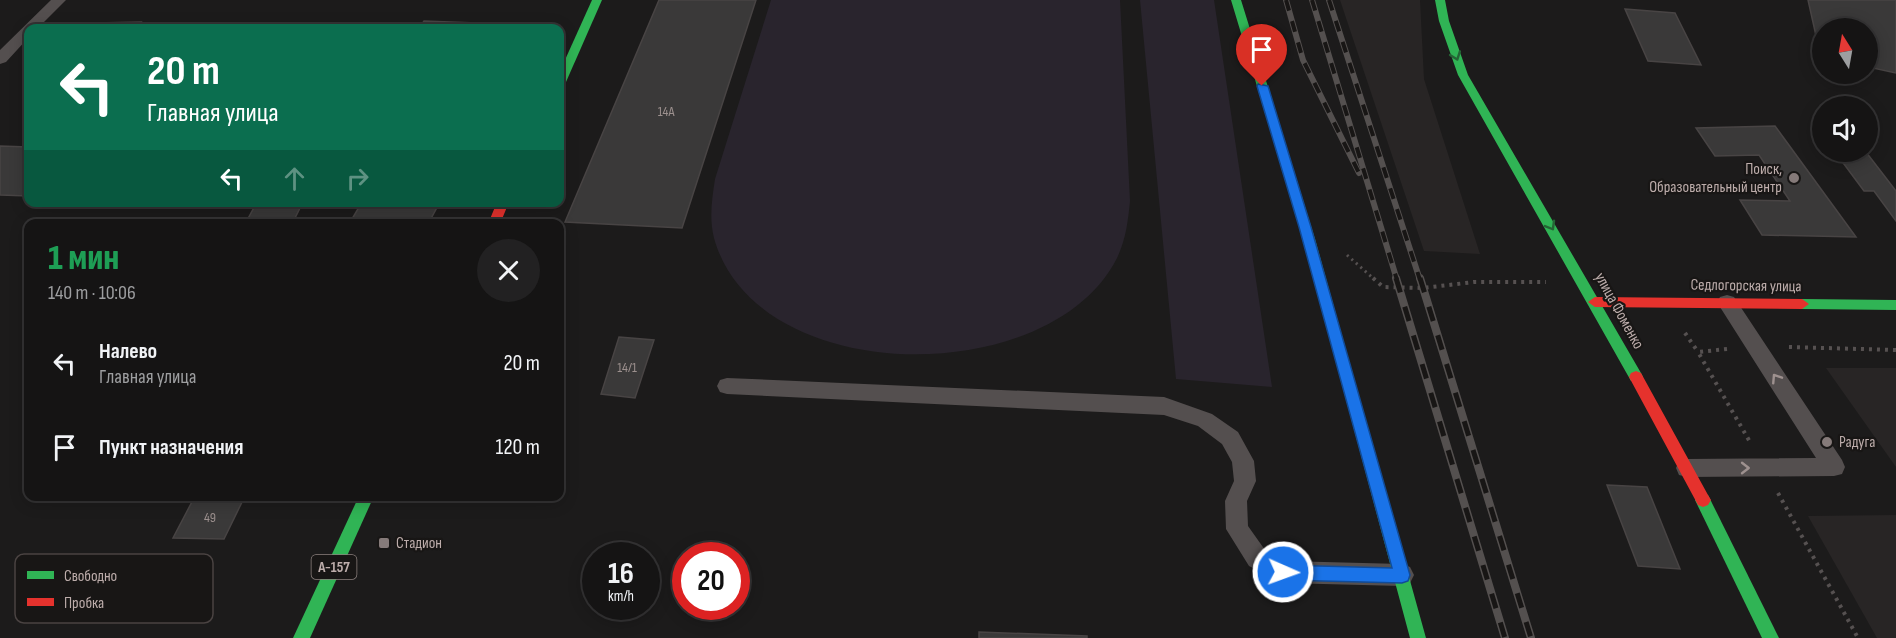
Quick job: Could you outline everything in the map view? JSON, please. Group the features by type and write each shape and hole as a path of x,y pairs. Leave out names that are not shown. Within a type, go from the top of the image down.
{"street":[{"path":"564,72 597,0"},
{"path":"1236,0 1304,223 1418,638"},
{"name":"улица Фоменко","path":"1440,0 1444,21 1463,75 1595,302 1687,468 1771,638"},
{"name":"Седлогорская улица","path":"1595,302 1896,305"},
{"name":"А-157","path":"301,638 365,501"}],"lane":[{"path":"34,24 59,0"},
{"path":"0,58 24,34"},
{"path":"1687,468 1834,467 1727,302"},
{"path":"727,386 1164,406 1205,420 1230,438 1243,461 1245,481 1236,501 1237,529 1257,558 1283,572 1402,575"}],"path":[{"path":"1342,251 1383,287 1423,288 1474,282 1555,282 1581,278"}],"shaded area":[{"path":"771,0 1120,0 1130,201 1125,237 1117,258 1082,301 1032,332 972,349 906,354 843,345 785,323 741,288 714,238 712,201 715,179"},
{"path":"1140,0 1214,0 1272,387 1176,379"},
{"path":"1340,0 1420,0 1424,79 1480,254 1424,251"},
{"path":"1826,368 1896,368 1896,467"},
{"path":"1896,515 1896,638 1877,638 1808,516"}],"building":[{"path":"659,0 756,0 682,228 565,222"},
{"path":"1808,0 1896,0 1896,73 1878,69 1878,18 1812,18"},
{"path":"1625,9 1675,13 1701,65 1648,61"},
{"path":"424,21 476,23 475,24 422,24"},
{"path":"141,22 139,24 94,23"},
{"name":"Поиск, Образовательный центр","path":"1775,126 1856,237 1762,235 1740,200 1790,201 1759,155 1715,156 1696,128"},
{"path":"0,146 24,147 24,196 0,195"},
{"path":"1842,162 1874,162 1896,191 1896,221 1874,191 1864,191"},
{"path":"254,207 300,207 294,219 248,219"},
{"path":"359,207 437,207 431,219 352,219"},
{"path":"619,337 654,340 635,398 601,394"},
{"path":"1607,485 1647,487 1680,569 1638,566"},
{"path":"192,501 243,501 224,539 173,538"},
{"path":"979,632 1087,636 1087,638 979,638"}],"railway":[{"path":"1286,0 1303,60 1359,173"},
{"path":"1312,0 1397,280"},
{"path":"1329,0 1420,280"},
{"path":"1396,278 1505,638"},
{"path":"1420,278 1531,638"}],"traffic: fast":[{"path":"564,73 597,0"},
{"path":"1236,0 1309,239 1418,638"},
{"path":"1440,0 1444,21 1463,75 1636,377"},
{"path":"1802,304 1896,305"},
{"path":"1703,500 1771,638"},
{"path":"301,638 365,501"}],"traffic: jam":[{"path":"496,219 501,207"},
{"path":"1595,302 1802,304"},
{"path":"1636,377 1703,500"}],"place":[{"name":"Поиск, Образовательный центр","path":"1794,178"},
{"name":"Радуга","path":"1827,442"},
{"name":"Стадион","path":"384,543"}],"route":[{"path":"1262,86 1305,227 1402,575 1283,572"}]}
